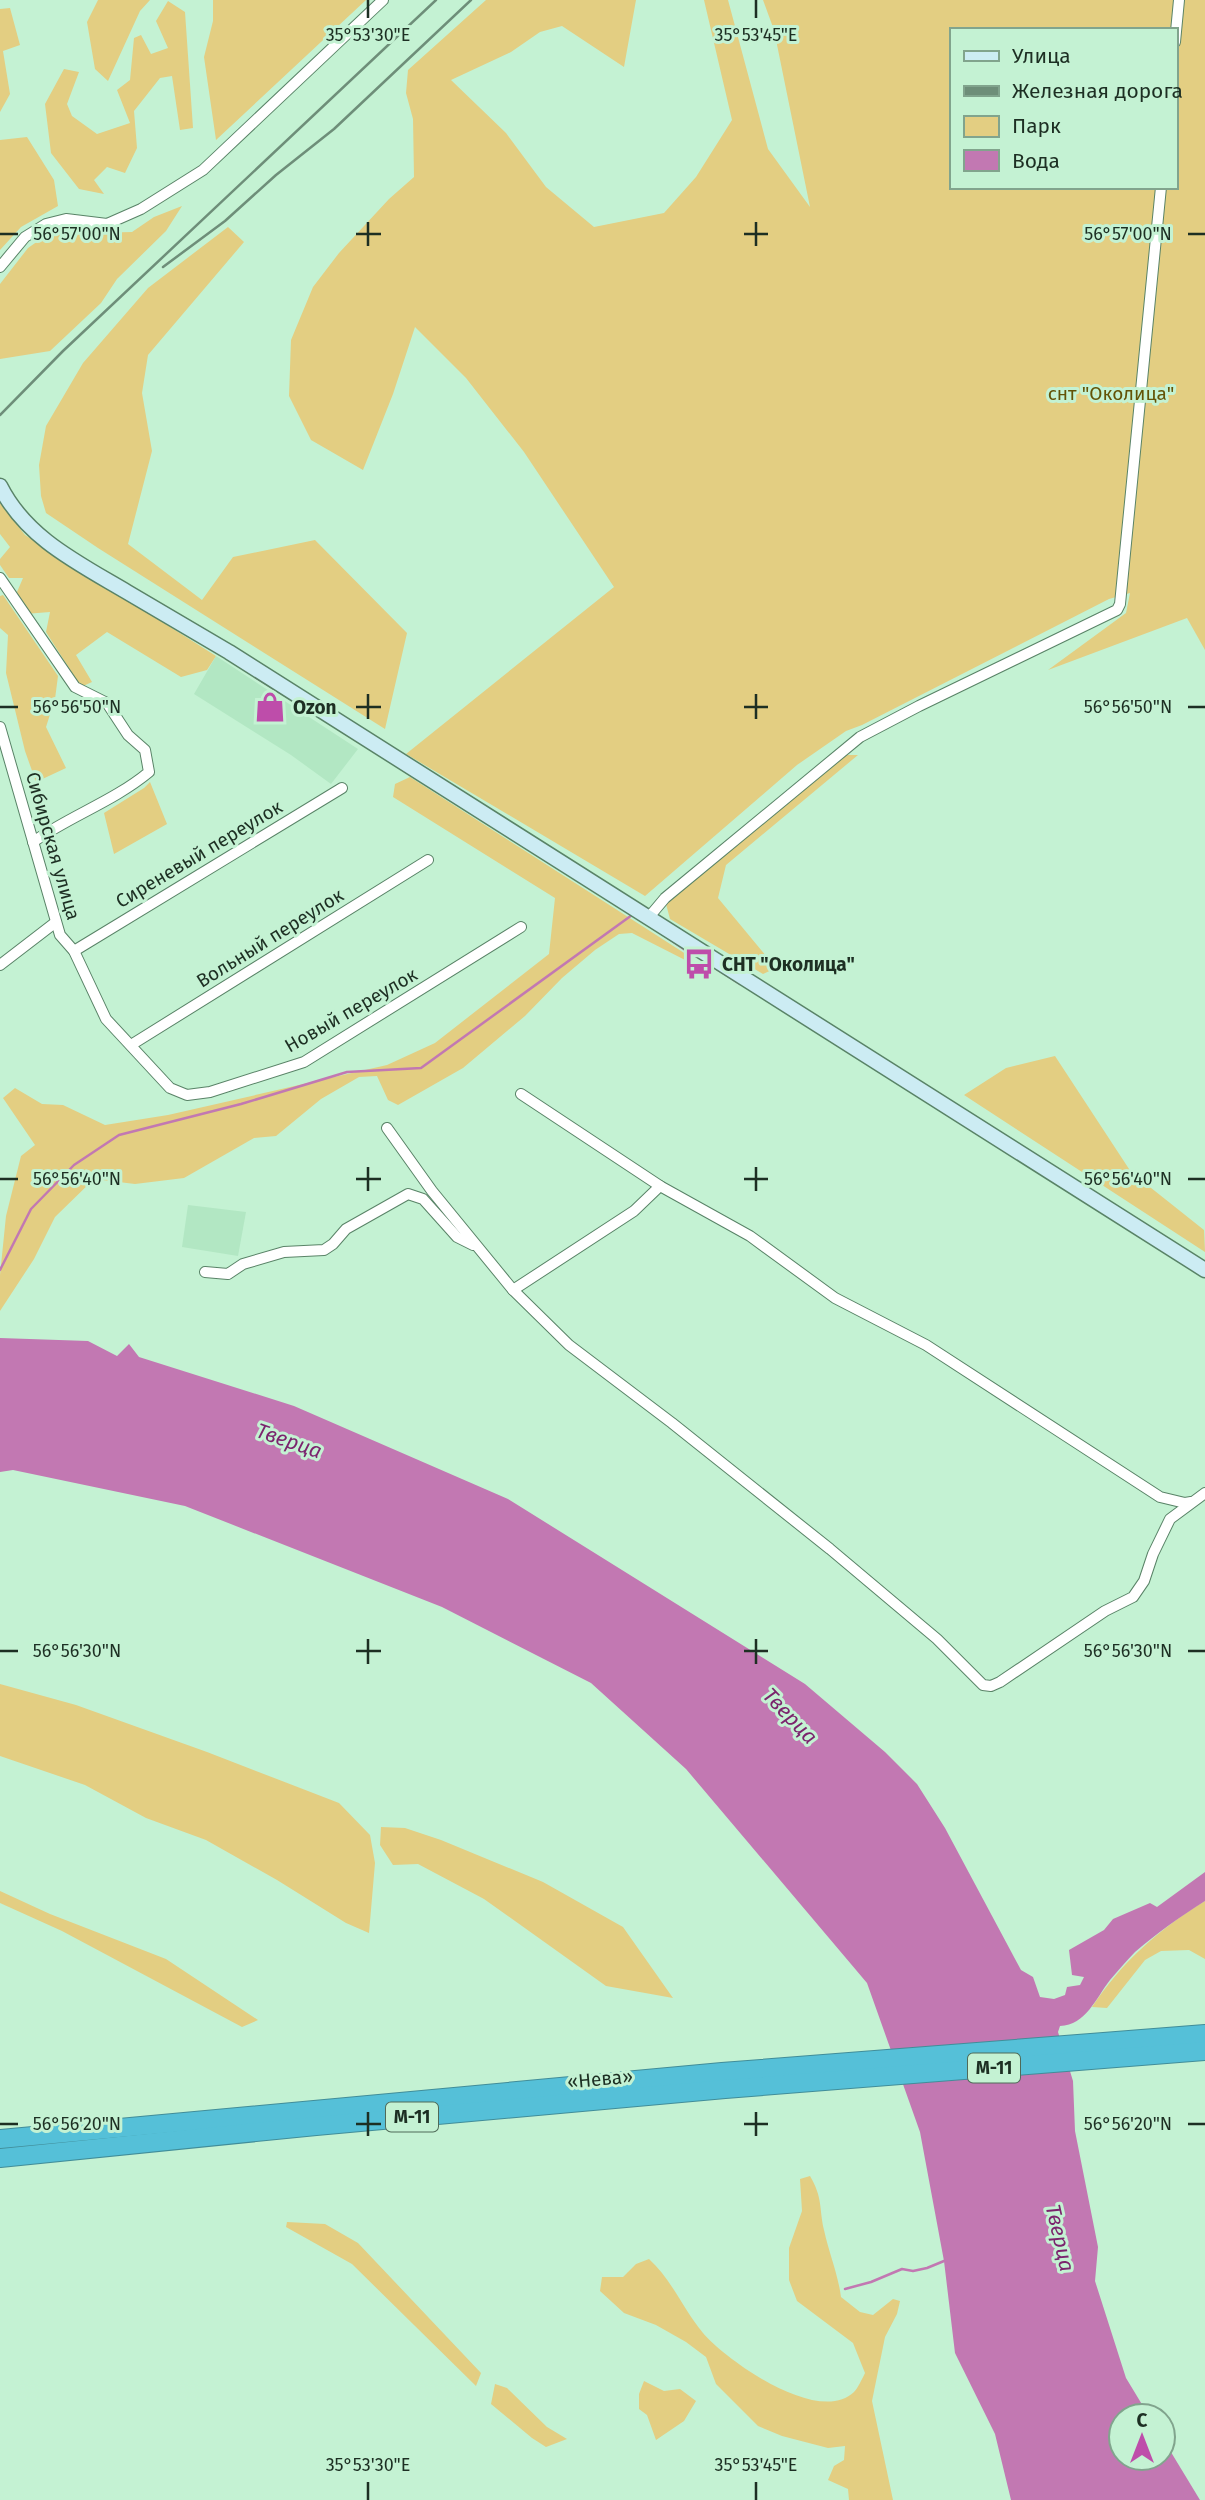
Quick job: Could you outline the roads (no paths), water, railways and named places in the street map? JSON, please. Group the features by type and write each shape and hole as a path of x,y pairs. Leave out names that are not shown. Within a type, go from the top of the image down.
{"highway":[{"name":"«Нева»","path":"1163,2047 1205,2034"},
{"name":"«Нева»","path":"0,2139 408,2100 823,2073 1163,2047 1205,2051"},
{"name":"«Нева»","path":"0,2158 823,2073"}],"main road":[{"path":"0,486 25,523 67,556 229,652 1205,1270"}],"street":[{"path":"0,267 25,237 46,224 66,219 107,224 141,209 203,170 383,0"},
{"path":"1176,28 1179,0"},
{"path":"649,917 664,898 860,737 1117,610 1120,604 1161,189"},
{"path":"0,578 75,687 107,703 128,735 145,750 149,772 128,789 51,829 33,842"},
{"name":"Сибирская улица","path":"0,727 60,936 74,951 106,1019 170,1088 187,1095"},
{"name":"Сиреневый переулок","path":"74,951 342,788"},
{"name":"Вольный переулок","path":"131,1045 428,860"},
{"path":"0,965 55,922"},
{"name":"Новый переулок","path":"187,1095 210,1092 304,1062 521,927"},
{"path":"521,1094 660,1186 750,1236 835,1298 926,1345 1160,1497 1192,1502"},
{"path":"387,1128 432,1191 513,1290 569,1345 830,1549 937,1639 983,1685 991,1686 1000,1682 1105,1611 1133,1597 1144,1581 1153,1554 1170,1519 1205,1493"},
{"path":"513,1290 634,1211 660,1186"},
{"path":"205,1272 228,1274 243,1264 284,1252 324,1250 346,1229 408,1194 423,1199 457,1237 478,1247"}],"water":[{"name":"Тверца","path":"0,1338 88,1341 117,1356 129,1344 139,1357 294,1406 508,1499 805,1684 885,1752 917,1784 945,1828 1021,1970 1033,1977 1040,1997 1054,1999 1065,1995 1067,1987 1080,1985 1084,1977 1072,1975 1069,1950 1104,1930 1113,1919 1150,1903 1157,1907 1205,1872 1205,1901 1135,1952 1110,1980 1084,2016 1060,2026 1058,2032 1073,2081 1075,2131 1098,2247 1095,2281 1126,2378 1141,2402 1107,2402 1107,2472 1177,2472 1177,2462 1200,2500 1011,2500 995,2434 955,2353 944,2261 920,2132 867,1983 686,1769 591,1683 442,1607 185,1506 13,1470 0,1472"}],"waterway":[{"path":"255,677 316,715"},
{"path":"0,1270 31,1209 74,1165 119,1135 241,1104 347,1072 421,1068 632,915"},
{"path":"662,934 691,954"},
{"path":"715,968 740,984"},
{"path":"845,2289 902,2269 913,2271 944,2261"}],"railway":[{"path":"0,415 63,351 436,0"},
{"path":"163,267 225,221 276,175 334,129 471,0"}],"place":[{"name":"Ozon","path":"270,707"},
{"name":"СНТ \"Околица\"","path":"699,964"}],"park label":[{"name":"снт \"Околица\"","path":"1111,393"}]}
